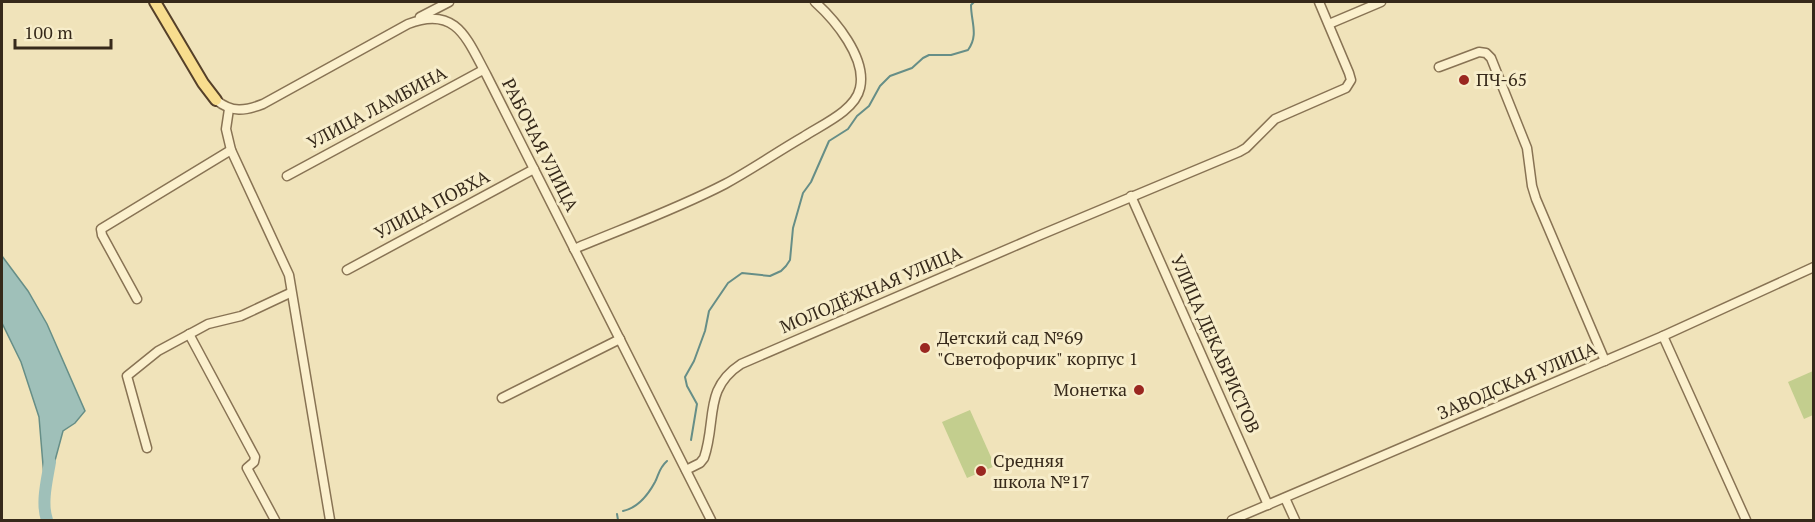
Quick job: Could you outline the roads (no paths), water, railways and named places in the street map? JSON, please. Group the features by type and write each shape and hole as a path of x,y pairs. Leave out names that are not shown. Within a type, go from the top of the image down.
{"main road":[{"path":"155,2 203,83 216,100"}],"street":[{"path":"408,24 448,2"},
{"path":"574,249 726,183 832,119 855,100 860,87 860,74 856,59 842,32 815,2"},
{"path":"1319,2 1329,24 1381,2"},
{"name":"РАБОЧАЯ УЛИЦА","path":"229,109 239,111 263,104 408,24 432,18 449,22 466,39 483,70 711,520"},
{"name":"МОЛОДЁЖНАЯ УЛИЦА","path":"686,470 697,465 704,458 718,386 728,373 741,364 1131,196 1239,152 1275,119 1346,88 1351,80 1329,24"},
{"path":"1439,68 1479,52 1486,53 1491,58 1527,148 1536,199 1605,361"},
{"name":"УЛИЦА ЛАМБИНА","path":"287,176 483,70"},
{"path":"216,100 229,109 226,129 231,150 289,275 290,293 330,520"},
{"path":"137,299 102,235 101,229 231,150"},
{"name":"УЛИЦА ПОВХА","path":"347,270 534,169"},
{"name":"УЛИЦА ДЕКАБРИСТОВ","path":"1131,196 1268,505"},
{"name":"ЗАВОДСКАЯ УЛИЦА","path":"1232,520 1663,336 1814,267"},
{"path":"147,448 127,376 158,351 208,324 241,316 290,293"},
{"path":"189,334 255,457 254,462 247,468 275,520"},
{"path":"1663,336 1746,520"},
{"path":"502,398 620,339"},
{"path":"1286,498 1295,520"}],"water":[{"path":"2,256 28,291 47,324 85,411 75,423 63,431 50,479 44,477 39,417 21,362 2,323"}],"waterway":[{"path":"691,440 697,404 687,386 685,377 694,361 705,331 709,311 728,283 742,273 770,276 786,266 790,260 793,228 803,193 811,182 829,141 848,129 857,116 869,106 880,86 890,76 912,68 929,55 951,55 968,50 974,34 971,5 974,2"},
{"path":"623,511 633,507 645,496 667,461"},
{"path":"47,520 45,499 50,462"},
{"path":"617,514 618,520"}],"place":[{"name":"ПЧ-65","path":"1464,80"},
{"name":"Детский сад №69 \"Светофорчик\" корпус 1","path":"925,348"},
{"name":"Монетка","path":"1139,390"},
{"name":"Средняя школа №17","path":"981,471"}]}
